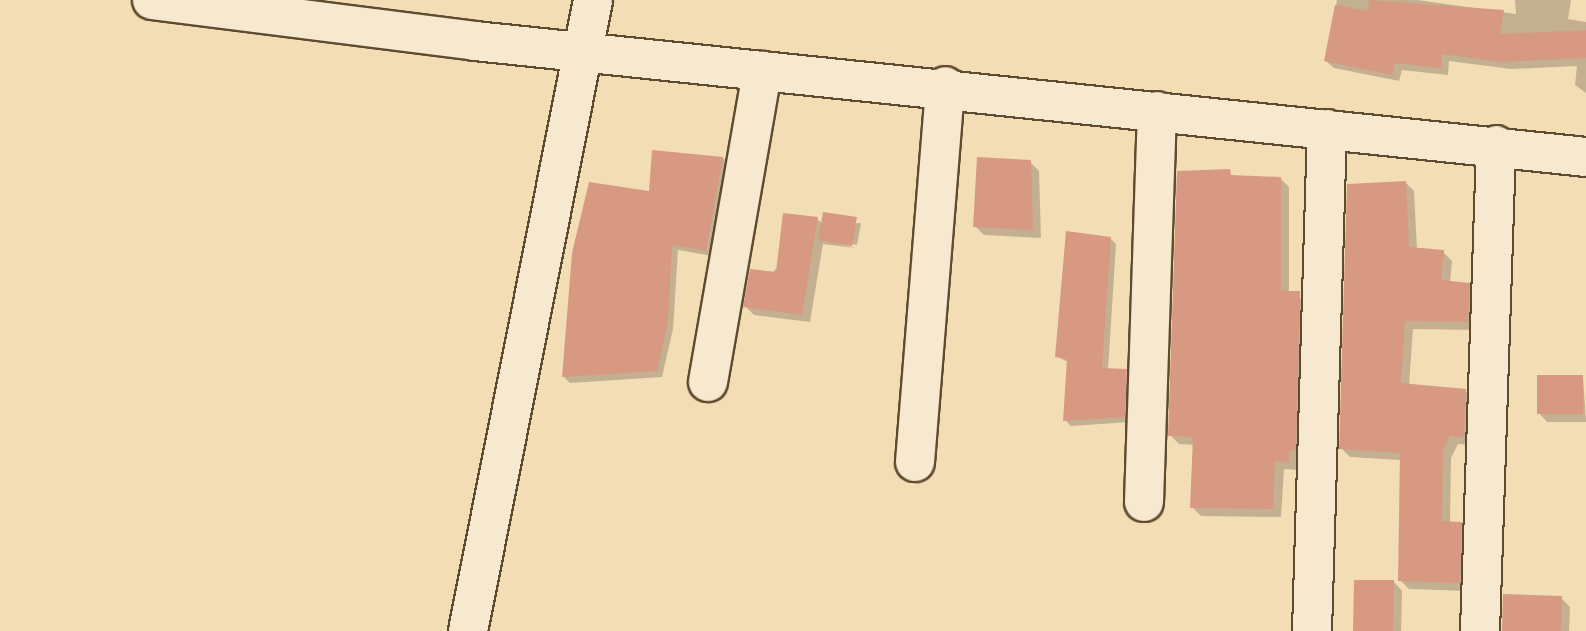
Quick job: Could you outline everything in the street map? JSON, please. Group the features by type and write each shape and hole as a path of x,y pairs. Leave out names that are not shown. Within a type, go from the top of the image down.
{"street":[{"path":"152,0 579,52 945,86 1586,157"},
{"path":"468,631 579,52 593,0"},
{"path":"708,382 762,71"},
{"path":"915,462 945,86"},
{"path":"1144,502 1157,111"},
{"path":"1312,631 1327,129"},
{"path":"1480,631 1496,145"}],"building":[{"path":"1369,0 1504,10 1500,34 1586,30 1586,58 1502,62 1442,54 1441,68 1395,63 1392,75 1324,61 1335,5 1368,11"},
{"path":"652,150 723,157 706,251 672,245 668,322 657,371 562,377 572,253 589,182 649,191"},
{"path":"977,157 1031,160 1033,230 973,227"},
{"path":"1230,169 1231,175 1281,177 1281,291 1300,291 1296,451 1289,451 1289,462 1275,461 1273,509 1190,508 1193,437 1168,436 1177,171"},
{"path":"1406,181 1409,247 1444,250 1441,280 1470,283 1468,322 1405,321 1401,383 1466,389 1464,437 1450,436 1443,448 1442,521 1462,522 1460,583 1398,581 1400,453 1339,449 1347,184"},
{"path":"823,212 857,217 852,246 818,240"},
{"path":"783,213 818,217 802,315 743,307 750,269 776,272"},
{"path":"1066,231 1111,237 1102,368 1127,369 1125,417 1063,421 1067,359 1055,357"},
{"path":"1537,375 1583,375 1583,414 1537,414"},
{"path":"1354,580 1394,580 1393,631 1353,631"},
{"path":"1503,594 1562,596 1561,631 1502,631"}]}
